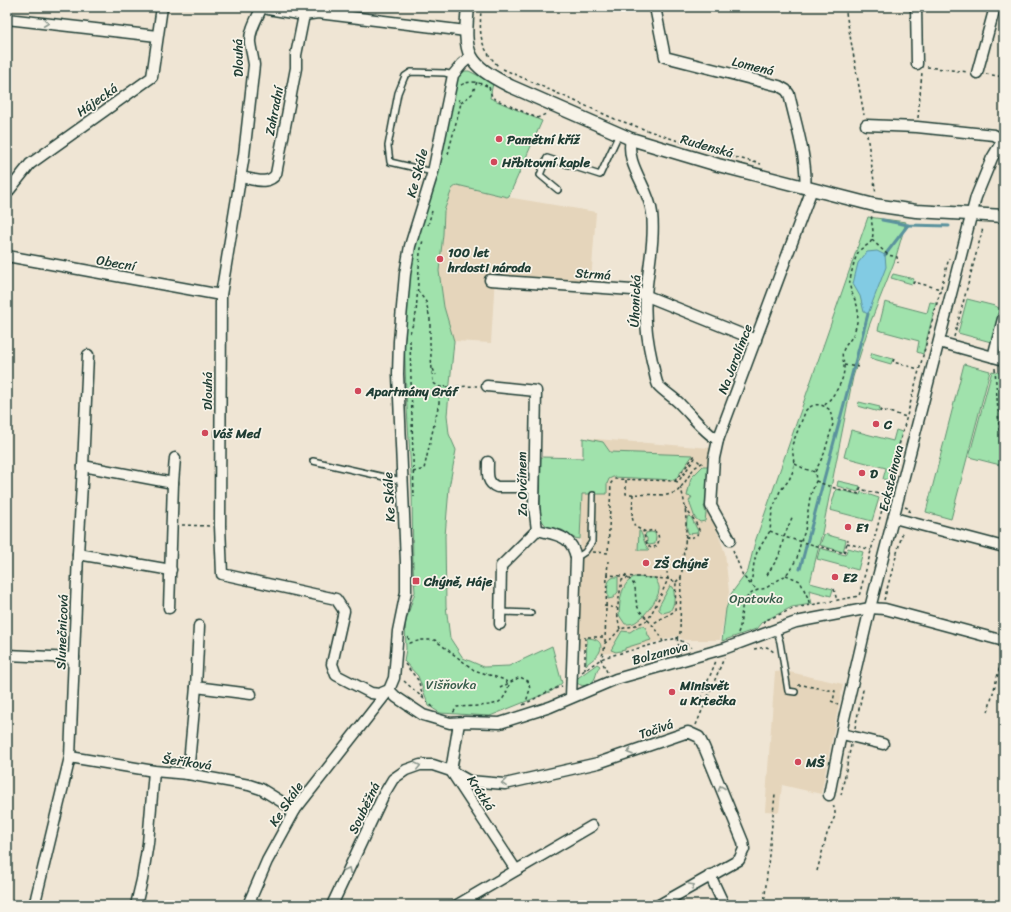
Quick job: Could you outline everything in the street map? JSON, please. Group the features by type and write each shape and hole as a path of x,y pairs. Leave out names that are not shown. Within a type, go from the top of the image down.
{"street":[{"name":"Hájecká","path":"7,193 30,164 152,77 162,7"},
{"path":"263,7 304,15 318,13 466,31"},
{"name":"Dlouhá","path":"263,7 250,35 254,65 241,177 220,295 220,526 222,574 336,599 344,611 332,664 336,675 371,693 379,694 389,690"},
{"name":"Rudenská","path":"468,7 466,31 467,45 471,56 491,82 510,86 631,139 718,165 874,205 916,211 1004,216"},
{"name":"Lomená","path":"655,7 665,57 779,86 786,90 789,94 809,188"},
{"path":"916,7 917,64"},
{"path":"977,73 995,7"},
{"name":"Zahradní","path":"241,177 270,181 276,174 296,68 296,55 304,15"},
{"path":"7,19 157,36"},
{"path":"453,75 471,56"},
{"name":"Ke Skále","path":"248,905 267,861 295,810 389,690 394,678 398,631 406,592 398,374 399,341 405,274 410,246 433,172 453,75"},
{"path":"866,125 917,127 994,135 1003,139"},
{"name":"Úhonická","path":"631,139 629,148 630,156 651,207 653,223 652,249 646,296 646,334 658,384 676,399 709,435 718,440"},
{"name":"Ecksteinova","path":"829,795 870,608 976,197 992,158 1003,139"},
{"name":"Na Jarolímce","path":"730,540 711,506 714,458 718,440 756,340 809,188"},
{"name":"Obecní","path":"7,256 220,295"},
{"name":"Strmá","path":"490,280 632,290 756,340"},
{"path":"939,342 997,359 1004,315"},
{"name":"Slunečnicová","path":"34,905 70,758 88,355"},
{"name":"Za Ovčínem","path":"487,386 536,390 534,506 537,530 568,540 574,550 576,558 571,697"},
{"path":"169,608 175,458"},
{"path":"488,462 489,482 493,485 498,487 534,487"},
{"path":"83,466 173,483"},
{"path":"894,518 1004,547"},
{"path":"500,624 501,566 537,530"},
{"path":"78,554 171,570"},
{"name":"Bolzanova","path":"389,690 396,697 422,715 456,719 465,722 500,723 550,707 571,697 623,677 724,649 796,622 870,608 885,609 1004,641"},
{"path":"188,774 196,686 199,626"},
{"path":"7,654 74,658"},
{"path":"196,686 251,694"},
{"name":"Krátká","path":"456,719 451,771 516,870"},
{"name":"Točivá","path":"451,771 469,781 505,784 598,763 688,732 699,737 743,842 744,849 739,860 659,905"},
{"path":"842,734 883,744"},
{"name":"Šeříková","path":"70,758 154,771 188,774 249,785 261,789 295,810"},
{"name":"Souběžná","path":"332,905 393,778 406,770 420,765 433,765 451,771"},
{"path":"136,905 148,843 154,771"},
{"path":"457,905 592,826"},
{"path":"710,875 724,905"}],"lane":[{"path":"433,172 390,162 388,146 398,93 405,76 411,72 445,73 453,75"},
{"path":"558,190 540,175 546,158 600,175 619,134"},
{"path":"313,461 402,481"},
{"path":"576,558 585,552 592,542 593,495"},
{"path":"500,612 531,613"},
{"path":"776,629 788,691 795,692"}],"path":[{"path":"481,7 480,38 488,55 499,67 615,119 689,144"},
{"path":"825,406 832,398 844,375 844,365 842,359 843,351 853,335 857,325 858,306 850,288 850,281 860,250 868,245 872,240 874,231 871,220 876,196 866,125 845,7"},
{"path":"917,127 922,66 1004,77"},
{"path":"457,88 466,82 491,82 492,97 495,99 537,118 547,114"},
{"path":"447,154 461,103 472,94 477,82"},
{"path":"457,93 456,97 461,103"},
{"path":"704,149 764,165"},
{"path":"427,226 433,207"},
{"path":"414,504 409,336 416,314 420,253 423,238"},
{"path":"872,240 888,255 897,257 898,263"},
{"path":"762,626 764,621 795,608 859,596 951,252"},
{"path":"913,284 914,282 952,292"},
{"path":"418,291 426,302 430,319 433,383 440,387 487,386"},
{"path":"894,359 893,362 919,369"},
{"path":"997,359 995,374 1003,469"},
{"path":"844,365 859,367"},
{"path":"432,368 436,376"},
{"path":"413,472 424,469 439,403 440,387"},
{"path":"736,636 740,625 740,613 744,601 752,593 766,588 786,575 797,558 807,524 810,497 816,481 815,472 824,454 833,424 830,410 825,406 818,404 814,405 805,413 792,445 794,464 792,475 780,491 772,511 770,531 757,552 751,585"},
{"path":"880,412 881,410 907,417"},
{"path":"608,557 611,483 615,479 675,481 694,457 700,464"},
{"path":"626,480 626,494 667,495 676,492 680,488 694,468 714,458"},
{"path":"794,464 815,472"},
{"path":"1003,469 1004,464"},
{"path":"816,481 831,487 859,494 861,488 886,496"},
{"path":"680,488 685,498 686,537 683,557"},
{"path":"633,494 632,517 635,527 646,532 653,530 658,534 659,540 657,546 651,548 647,545 643,531"},
{"path":"685,508 695,521 700,532 696,536 686,537"},
{"path":"767,575 780,556 784,537 792,515"},
{"path":"172,525 220,526"},
{"path":"770,531 784,537 844,553 848,540"},
{"path":"730,540 743,576 758,590"},
{"path":"847,543 871,550"},
{"path":"585,552 608,553"},
{"path":"601,659 605,643 605,606 608,561"},
{"path":"680,651 677,638 680,633 681,577 683,564"},
{"path":"416,571 416,589"},
{"path":"605,643 620,629 648,620 668,578 667,572"},
{"path":"607,575 668,578 676,582"},
{"path":"626,575 636,587 637,605 639,611 659,633 663,642"},
{"path":"786,575 800,581 810,606"},
{"path":"674,611 676,582 681,577"},
{"path":"620,629 616,615 617,608 622,580 629,578"},
{"path":"834,589 837,601"},
{"path":"605,606 617,608"},
{"path":"652,624 674,611 680,612"},
{"path":"406,645 409,630"},
{"path":"605,637 585,637 585,670 601,659 677,638"},
{"path":"408,638 410,642 435,640 474,670 505,680 508,683"},
{"path":"751,639 754,649 767,647 783,659"},
{"path":"701,698 724,649"},
{"path":"694,734 724,649"},
{"path":"988,712 1004,649"},
{"path":"403,663 418,680 424,700"},
{"path":"500,688 520,677 528,681 530,689 526,702"},
{"path":"394,678 401,679 436,709"},
{"path":"521,707 526,702 571,681"},
{"path":"456,719 454,712 457,707 499,702 505,696 509,685 508,683"},
{"path":"795,692 797,686 802,685 835,692 833,702"},
{"path":"448,711 454,712"},
{"path":"454,712 456,719"},
{"path":"764,905 774,794"},
{"path":"817,871 827,834 835,812 829,795"}],"shaded area":[{"path":"457,185 507,197 596,212 591,282 495,276 491,343 454,341 444,307 439,271 444,211 452,189"},
{"path":"583,438 711,448 708,506 725,553 729,592 720,640 684,640 677,636 620,652 593,654 578,647"},
{"name":"MŠ","path":"785,671 843,684 821,794 782,785 779,812 765,811 775,672"}],"green space":[{"name":"Višňovka","path":"465,71 469,71 493,83 490,98 542,121 509,196 507,197 457,185 452,189 444,211 439,271 444,307 454,341 447,415 449,434 456,450 449,488 445,536 446,606 450,638 463,658 484,667 509,666 552,646 562,683 552,691 490,716 440,713 429,706 418,676 404,661 406,649 405,624 415,592 413,566 412,490 404,336 409,279 414,244 455,83 458,77"},
{"name":"Opatovka","path":"868,217 906,222 895,260 869,326 853,377 822,533 810,583 833,589 831,596 809,590 812,604 792,607 762,622 756,629 722,641 726,609 731,594 748,571 755,542"},
{"path":"893,274 914,279 912,284 891,278"},
{"path":"967,299 999,308 1000,311 991,342 958,333"},
{"path":"885,302 927,313 930,302 936,303 923,354 917,352 919,341 878,330"},
{"path":"872,353 893,359 891,364 870,358"},
{"path":"964,364 990,371 951,519 926,512"},
{"path":"992,371 1004,374 1004,466 969,457"},
{"path":"859,402 880,407 879,412 858,406"},
{"path":"851,430 893,441 896,430 902,432 889,480 883,479 886,468 844,457"},
{"path":"583,438 603,442 610,452 693,455 675,480 613,477 609,479 607,484 607,494 582,494 580,539 574,538 562,530 547,527 540,518 541,457 583,458"},
{"path":"703,466 710,466 708,506 704,506 706,513 705,521 700,522 695,518 689,501 692,497 687,496 691,478"},
{"path":"838,481 860,486 858,492 837,486"},
{"path":"836,489 860,495 861,492 879,498 872,521 830,510"},
{"path":"688,516 691,517 698,531 697,533 689,534 687,525"},
{"path":"640,531 649,550 638,550"},
{"path":"646,533 655,533 655,544 649,545 645,536"},
{"path":"824,534 846,540 843,552 820,545"},
{"path":"820,548 845,555 848,548 863,552 858,570 817,559"},
{"path":"618,577 618,592 613,598 608,599 608,583 611,578"},
{"path":"634,577 655,578 659,587 658,593 657,598 651,607 640,619 630,624 625,624 619,615 620,599 626,584"},
{"path":"670,586 673,587 674,590 674,603 670,611 663,613 659,610 659,606"},
{"path":"639,626 646,628 651,640 625,648 625,650 616,652 611,650 622,631 630,632"},
{"path":"587,638 598,641 601,648 598,655 586,665"},
{"path":"597,664 600,666 591,683 588,685 580,685 577,683 575,680"}],"water":[{"path":"877,251 885,255 886,267 868,314 864,312 860,296 853,284 858,263 867,252"}],"waterway":[{"path":"882,220 908,225 949,226"},
{"path":"885,255 908,225"},
{"path":"800,569 868,314"}],"place":[{"name":"Pamětní kříž","path":"499,139"},
{"name":"Hřbitovní kaple","path":"494,162"},
{"name":"100 let hrdosti národa","path":"440,259"},
{"name":"Apartmány Gráf","path":"358,391"},
{"name":"C","path":"876,424"},
{"name":"Váš Med","path":"205,433"},
{"name":"D","path":"862,473"},
{"name":"E1","path":"848,527"},
{"name":"ZŠ Chýně","path":"646,563"},
{"name":"E2","path":"835,577"},
{"name":"Chýně, Háje","path":"416,581"},
{"name":"Minisvět u Krtečka","path":"672,692"},
{"name":"MŠ","path":"798,762"}]}
